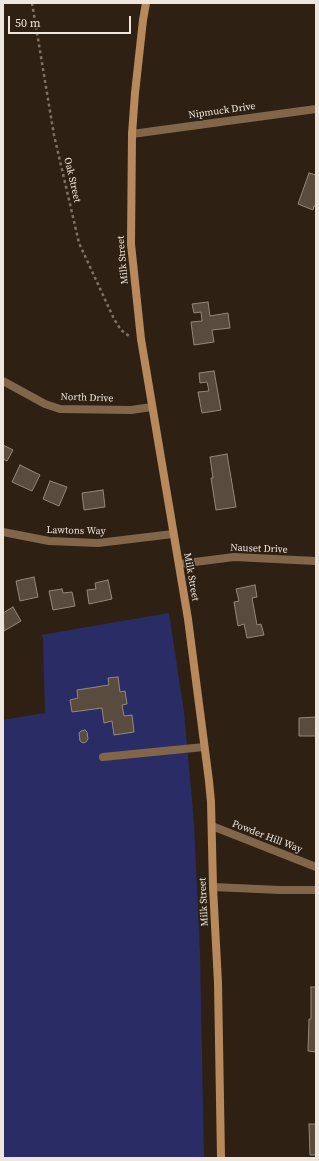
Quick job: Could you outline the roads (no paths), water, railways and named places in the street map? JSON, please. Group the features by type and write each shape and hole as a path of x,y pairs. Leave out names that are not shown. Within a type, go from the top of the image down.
{"main road":[{"name":"Milk Street","path":"146,3 135,86 132,134 131,244 141,339 188,619 210,795 218,984 221,1158"}],"street":[{"name":"Nipmuck Drive","path":"132,134 316,109"},
{"name":"North Drive","path":"3,381 45,404 60,409 131,410 152,407"},
{"name":"Lawtons Way","path":"3,532 49,541 98,543 173,534"},
{"name":"Nauset Drive","path":"179,564 234,557 316,561"},
{"path":"104,757 204,747"},
{"name":"Powder Hill Way","path":"212,826 316,867"},
{"path":"213,887 316,890"}]}
